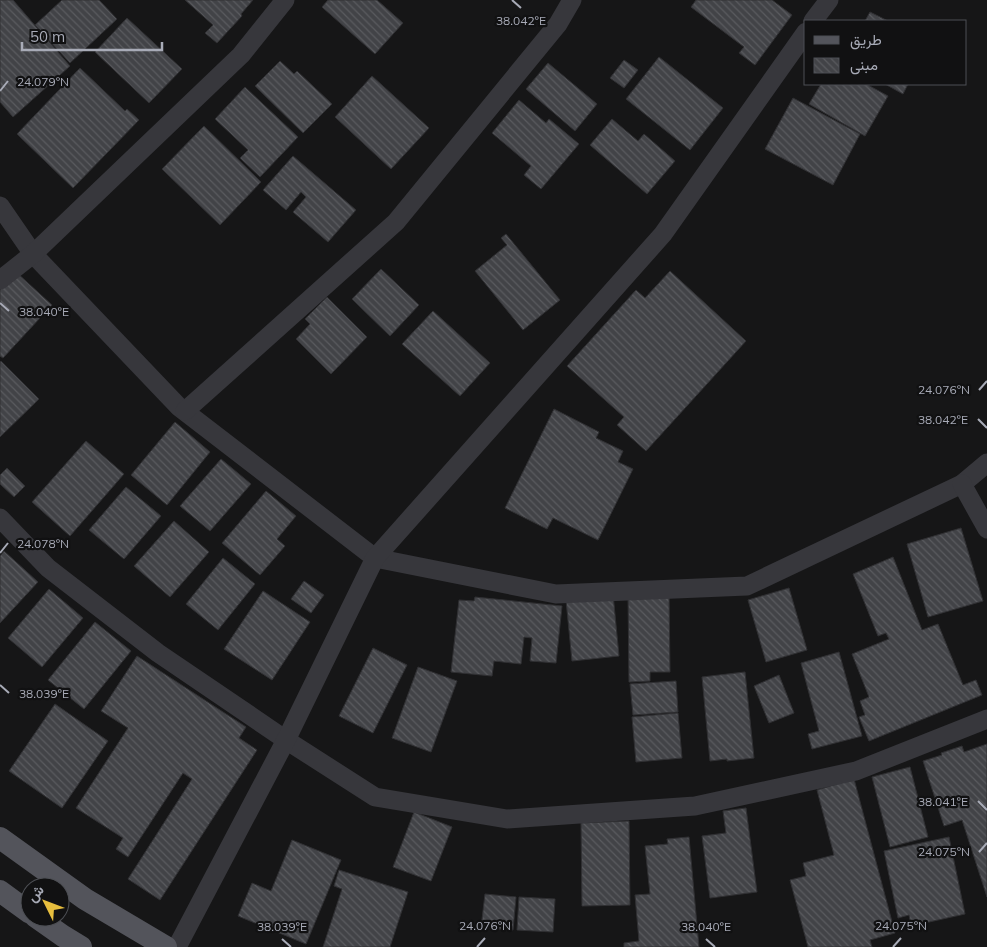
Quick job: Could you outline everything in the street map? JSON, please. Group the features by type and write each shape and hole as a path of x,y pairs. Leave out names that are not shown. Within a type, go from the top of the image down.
{"main road":[{"path":"0,838 86,899 166,947"},
{"path":"0,892 20,906"},
{"path":"51,927 81,947"}],"street":[{"path":"0,280 33,254 241,55 285,0"},
{"path":"184,411 396,222 558,24 572,0"},
{"path":"815,20 829,0"},
{"path":"177,947 286,740 375,558 662,234 804,35"},
{"path":"0,206 33,254 179,407 375,558 556,594 747,586 962,484 987,463"},
{"path":"962,484 987,529"},
{"path":"0,518 48,568 158,653 286,740 376,797 506,819 695,806 856,770 987,719"}],"building":[{"path":"0,0 13,0 70,66 13,117 0,102"},
{"path":"62,0 99,0 117,19 70,63 35,25"},
{"path":"185,0 253,0 241,14 242,16 217,43 205,33 213,25"},
{"path":"328,0 377,0 403,23 375,54 322,7"},
{"path":"696,0 772,0 792,15 755,65 739,53 744,47 691,7"},
{"path":"870,12 886,20 866,20"},
{"path":"127,18 182,69 149,103 95,52"},
{"path":"659,57 723,108 690,150 626,99"},
{"path":"624,60 638,70 624,88 610,78"},
{"path":"280,61 294,74 297,71 332,104 303,133 255,86"},
{"path":"548,63 597,104 575,131 526,89"},
{"path":"80,68 125,111 127,109 139,120 73,188 17,134"},
{"path":"372,76 429,128 391,169 335,117"},
{"path":"820,85 868,85 888,96 865,136 809,104"},
{"path":"887,85 908,85 903,94"},
{"path":"245,87 298,137 260,177 240,158 248,150 215,119"},
{"path":"793,98 860,134 833,185 765,149"},
{"path":"519,100 546,123 549,119 579,144 541,189 524,175 531,166 492,133"},
{"path":"612,119 638,141 644,134 675,161 647,194 590,145"},
{"path":"204,126 261,182 220,225 162,169"},
{"path":"293,156 356,210 328,242 293,212 306,197 301,192 286,210 263,190"},
{"path":"506,234 560,300 523,330 475,271 507,245 501,238"},
{"path":"381,269 419,305 390,336 352,299"},
{"path":"670,271 746,341 646,451 617,425 624,417 567,366 636,290 645,298"},
{"path":"16,272 52,305 3,358 0,356 0,290"},
{"path":"327,297 367,337 331,374 296,339 310,324 305,319"},
{"path":"433,311 490,363 460,396 402,344"},
{"path":"0,362 39,399 0,437"},
{"path":"554,409 599,432 596,438 623,451 618,462 633,469 598,540 553,518 547,529 505,508"},
{"path":"175,422 210,452 167,505 131,475"},
{"path":"86,441 124,474 70,536 32,502"},
{"path":"221,459 251,484 210,531 180,506"},
{"path":"7,468 25,486 14,497 0,484 0,475"},
{"path":"126,487 161,516 124,559 89,530"},
{"path":"266,491 296,516 277,539 285,546 260,575 222,543"},
{"path":"174,521 209,552 170,597 134,566"},
{"path":"961,528 983,601 928,617 907,544"},
{"path":"4,551 38,582 0,623 0,556"},
{"path":"893,557 922,630 938,624 963,685 976,680 982,695 869,741 859,717 865,715 860,701 869,697 852,654 889,639 886,633 878,636 853,574"},
{"path":"223,558 255,584 218,630 186,604"},
{"path":"304,581 324,595 311,613 291,599"},
{"path":"789,588 807,650 766,662 748,600"},
{"path":"49,589 83,618 42,667 8,638"},
{"path":"263,591 310,622 272,680 224,649"},
{"path":"613,594 619,656 572,661 566,600"},
{"path":"628,594 669,594 670,672 650,672 650,681 629,682"},
{"path":"475,597 562,606 556,663 530,661 532,638 524,637 521,664 494,661 492,676 451,672 459,600 474,601"},
{"path":"95,622 131,651 84,709 48,680"},
{"path":"373,648 407,665 373,733 339,716"},
{"path":"839,652 862,736 812,749 808,734 819,731 801,663"},
{"path":"137,656 246,727 239,738 257,750 160,900 128,879 192,779 183,773 128,857 116,849 123,838 76,808 128,728 101,711"},
{"path":"418,667 457,681 431,752 392,738"},
{"path":"745,672 754,758 710,761 702,677"},
{"path":"779,675 794,713 769,723 754,686"},
{"path":"676,681 678,712 633,715 630,684"},
{"path":"55,704 108,741 62,808 9,771"},
{"path":"678,713 682,758 636,762 632,717"},
{"path":"987,744 987,897 962,820 944,826 923,761 962,746 964,752"},
{"path":"910,767 928,837 890,847 872,777"},
{"path":"854,779 895,933 870,940 872,947 808,947 790,880 806,876 803,863 834,855 817,790"},
{"path":"746,808 757,892 710,898 702,836 726,833 723,811"},
{"path":"414,812 452,827 431,881 393,867"},
{"path":"629,821 630,905 582,906 581,823"},
{"path":"689,837 699,947 624,947 624,943 639,941 635,895 650,894 645,846 668,844 667,839"},
{"path":"949,837 965,914 911,926 909,915 898,918 884,851"},
{"path":"292,840 341,860 306,944 238,916 252,883 271,891"},
{"path":"339,870 408,892 390,947 323,947 342,889 334,886"},
{"path":"485,894 516,897 513,930 481,928"},
{"path":"519,897 555,899 553,932 517,930"}]}
